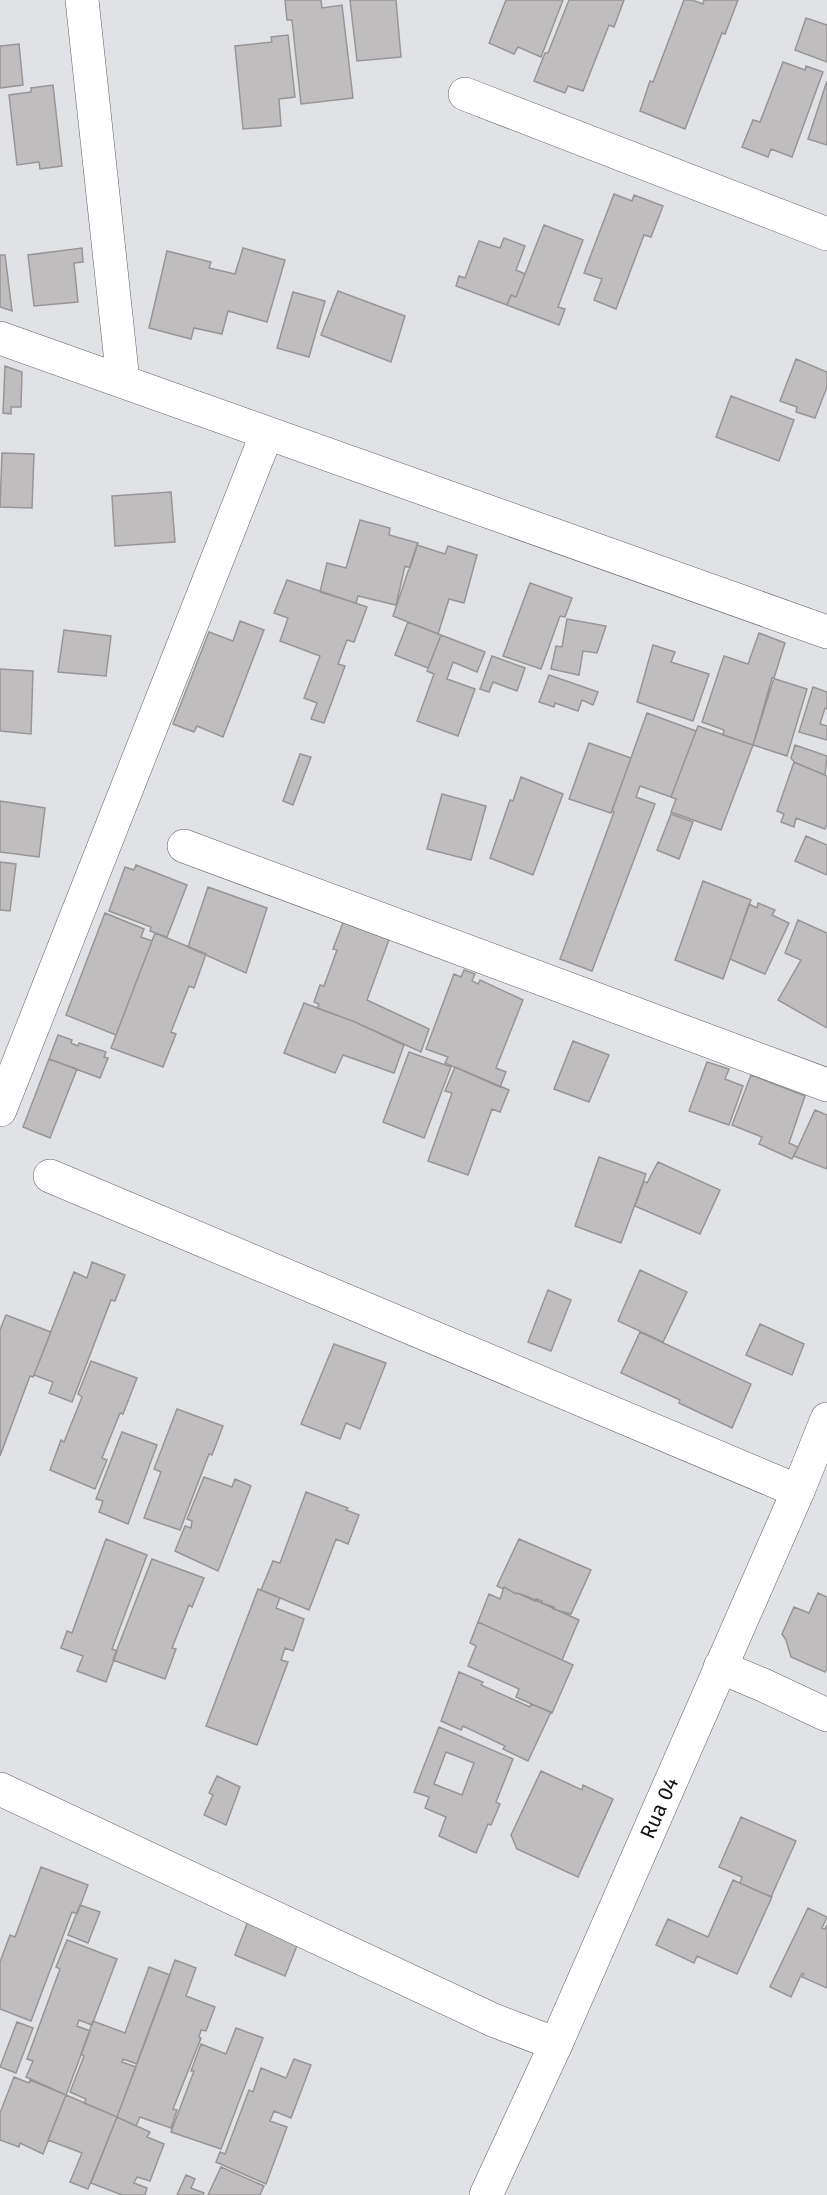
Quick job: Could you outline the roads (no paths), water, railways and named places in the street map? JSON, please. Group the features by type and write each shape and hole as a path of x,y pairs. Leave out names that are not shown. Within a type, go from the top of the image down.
{"street":[{"path":"82,0 123,381"},
{"path":"465,94 827,234"},
{"path":"0,338 827,632"},
{"path":"0,1110 267,433"},
{"path":"184,846 827,1085"},
{"path":"50,1176 798,1491"},
{"name":"Rua 04","path":"486,2195 556,2044 798,1491 827,1419"},
{"path":"720,1667 763,1684 827,1715"},
{"path":"0,1789 493,2020 556,2044"}]}
